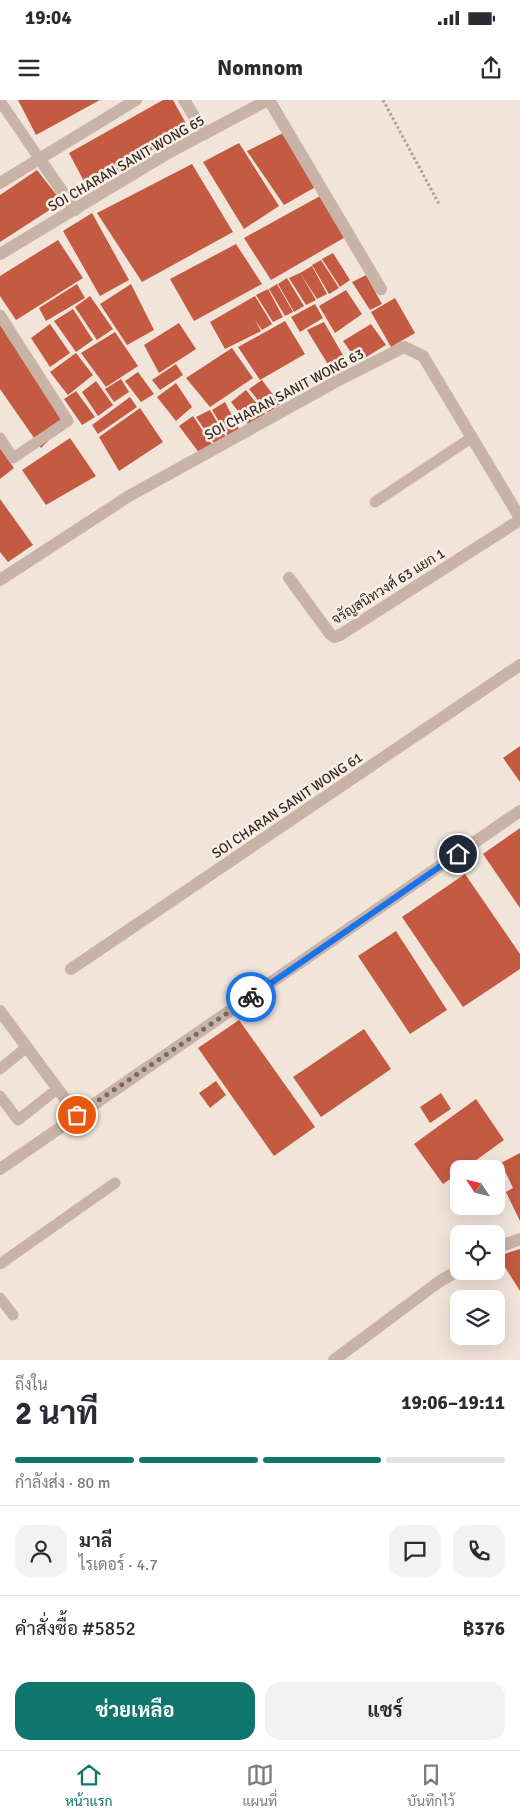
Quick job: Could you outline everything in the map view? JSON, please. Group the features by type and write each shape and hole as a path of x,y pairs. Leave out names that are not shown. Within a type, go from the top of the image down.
{"street":[{"path":"0,183 136,100"},
{"path":"184,100 205,134"},
{"path":"268,100 380,289"},
{"name":"SOI CHARAN SANIT WONG 65","path":"0,254 205,134 268,100"},
{"path":"39,158 75,210"},
{"name":"SOI CHARAN SANIT WONG 63","path":"0,580 129,496 338,381 404,347 423,356 520,519"},
{"name":"จรัญสนิทวงศ์ 63 แยก 1","path":"289,578 334,637 340,635 520,519"},
{"name":"SOI CHARAN SANIT WONG 61","path":"71,969 520,665"},
{"path":"0,1169 520,811"},
{"path":"0,1011 77,1115"},
{"path":"505,1244 520,1238"},
{"path":"334,1360 450,1275"}],"lane":[{"path":"0,101 39,158"},
{"path":"0,316 68,422 13,458 0,438"},
{"path":"375,502 471,438"},
{"path":"0,1069 27,1047"},
{"path":"0,1096 18,1120 51,1094"},
{"path":"0,1264 115,1183"},
{"path":"0,1298 13,1315"}],"path":[{"path":"383,100 439,204"}],"building":[{"path":"18,100 100,100 36,135"},
{"path":"163,100 173,100 189,129 87,187 69,153"},
{"path":"283,133 319,185 284,205 247,151"},
{"path":"239,143 279,206 244,229 203,162"},
{"path":"192,164 233,232 142,282 97,213"},
{"path":"37,170 62,202 0,242 0,195"},
{"path":"320,196 349,235 271,280 244,238"},
{"path":"92,213 129,280 100,296 63,231"},
{"path":"58,240 83,278 16,320 0,296 0,276"},
{"path":"236,244 262,284 194,321 170,279"},
{"path":"333,253 350,280 340,287 322,259"},
{"path":"321,260 339,288 329,294 312,265"},
{"path":"312,266 327,294 317,299 300,273"},
{"path":"300,273 316,300 306,305 289,278"},
{"path":"366,275 382,304 370,310 352,282"},
{"path":"287,278 304,306 294,312 278,284"},
{"path":"77,284 85,298 46,321 39,308"},
{"path":"131,284 154,330 127,345 100,304"},
{"path":"277,284 293,312 285,316 269,289"},
{"path":"268,289 283,317 273,322 256,295"},
{"path":"346,290 362,314 335,333 319,306"},
{"path":"90,296 113,329 97,340 75,307"},
{"path":"255,296 272,324 262,330 255,320 261,331 225,349 210,322"},
{"path":"395,298 415,333 391,347 371,312"},
{"path":"315,304 323,318 300,332 291,317"},
{"path":"73,309 93,340 76,352 54,321"},
{"path":"0,315 68,421 41,448 0,389"},
{"path":"285,321 305,354 260,380 238,347"},
{"path":"324,322 348,364 332,371 307,330"},
{"path":"179,323 196,349 159,373 144,345"},
{"path":"50,324 70,353 50,367 31,338"},
{"path":"371,324 386,345 358,362 343,341"},
{"path":"115,332 138,366 106,387 81,353"},
{"path":"232,348 253,378 210,407 186,378"},
{"path":"76,353 93,375 68,395 50,372"},
{"path":"176,364 183,375 160,390 152,380"},
{"path":"138,372 154,394 141,402 125,381"},
{"path":"121,379 129,392 114,402 105,389"},
{"path":"262,380 280,404 268,413 249,389"},
{"path":"96,381 113,405 98,416 82,392"},
{"path":"176,383 192,407 176,421 157,397"},
{"path":"246,390 265,414 248,424 231,402"},
{"path":"76,391 95,417 82,425 64,399"},
{"path":"130,397 137,407 98,434 92,425"},
{"path":"225,402 239,429 228,436 212,410"},
{"path":"140,408 163,442 119,471 99,437"},
{"path":"210,410 226,437 215,445 196,417"},
{"path":"193,416 213,446 200,454 179,426"},
{"path":"70,438 96,476 46,505 22,470"},
{"path":"0,448 14,468 0,479"},
{"path":"0,499 33,545 8,562 0,552"},
{"path":"520,746 520,782 503,758"},
{"path":"520,828 520,908 483,854"},
{"path":"465,874 520,954 520,969 463,1007 402,917"},
{"path":"396,931 447,1010 410,1034 358,956"},
{"path":"239,1020 315,1127 274,1156 198,1048"},
{"path":"364,1029 391,1069 321,1117 293,1077"},
{"path":"216,1081 226,1095 210,1108 199,1093"},
{"path":"441,1093 451,1109 430,1123 420,1107"},
{"path":"476,1099 504,1140 476,1160 450,1160 450,1179 443,1184 414,1144"},
{"path":"520,1153 520,1221 506,1192 513,1188 505,1171 505,1161"},
{"path":"520,1249 520,1291 505,1267 505,1254"}],"way so far":[{"path":"77,1115 251,997"}],"route":[{"path":"251,997 458,854"}]}
